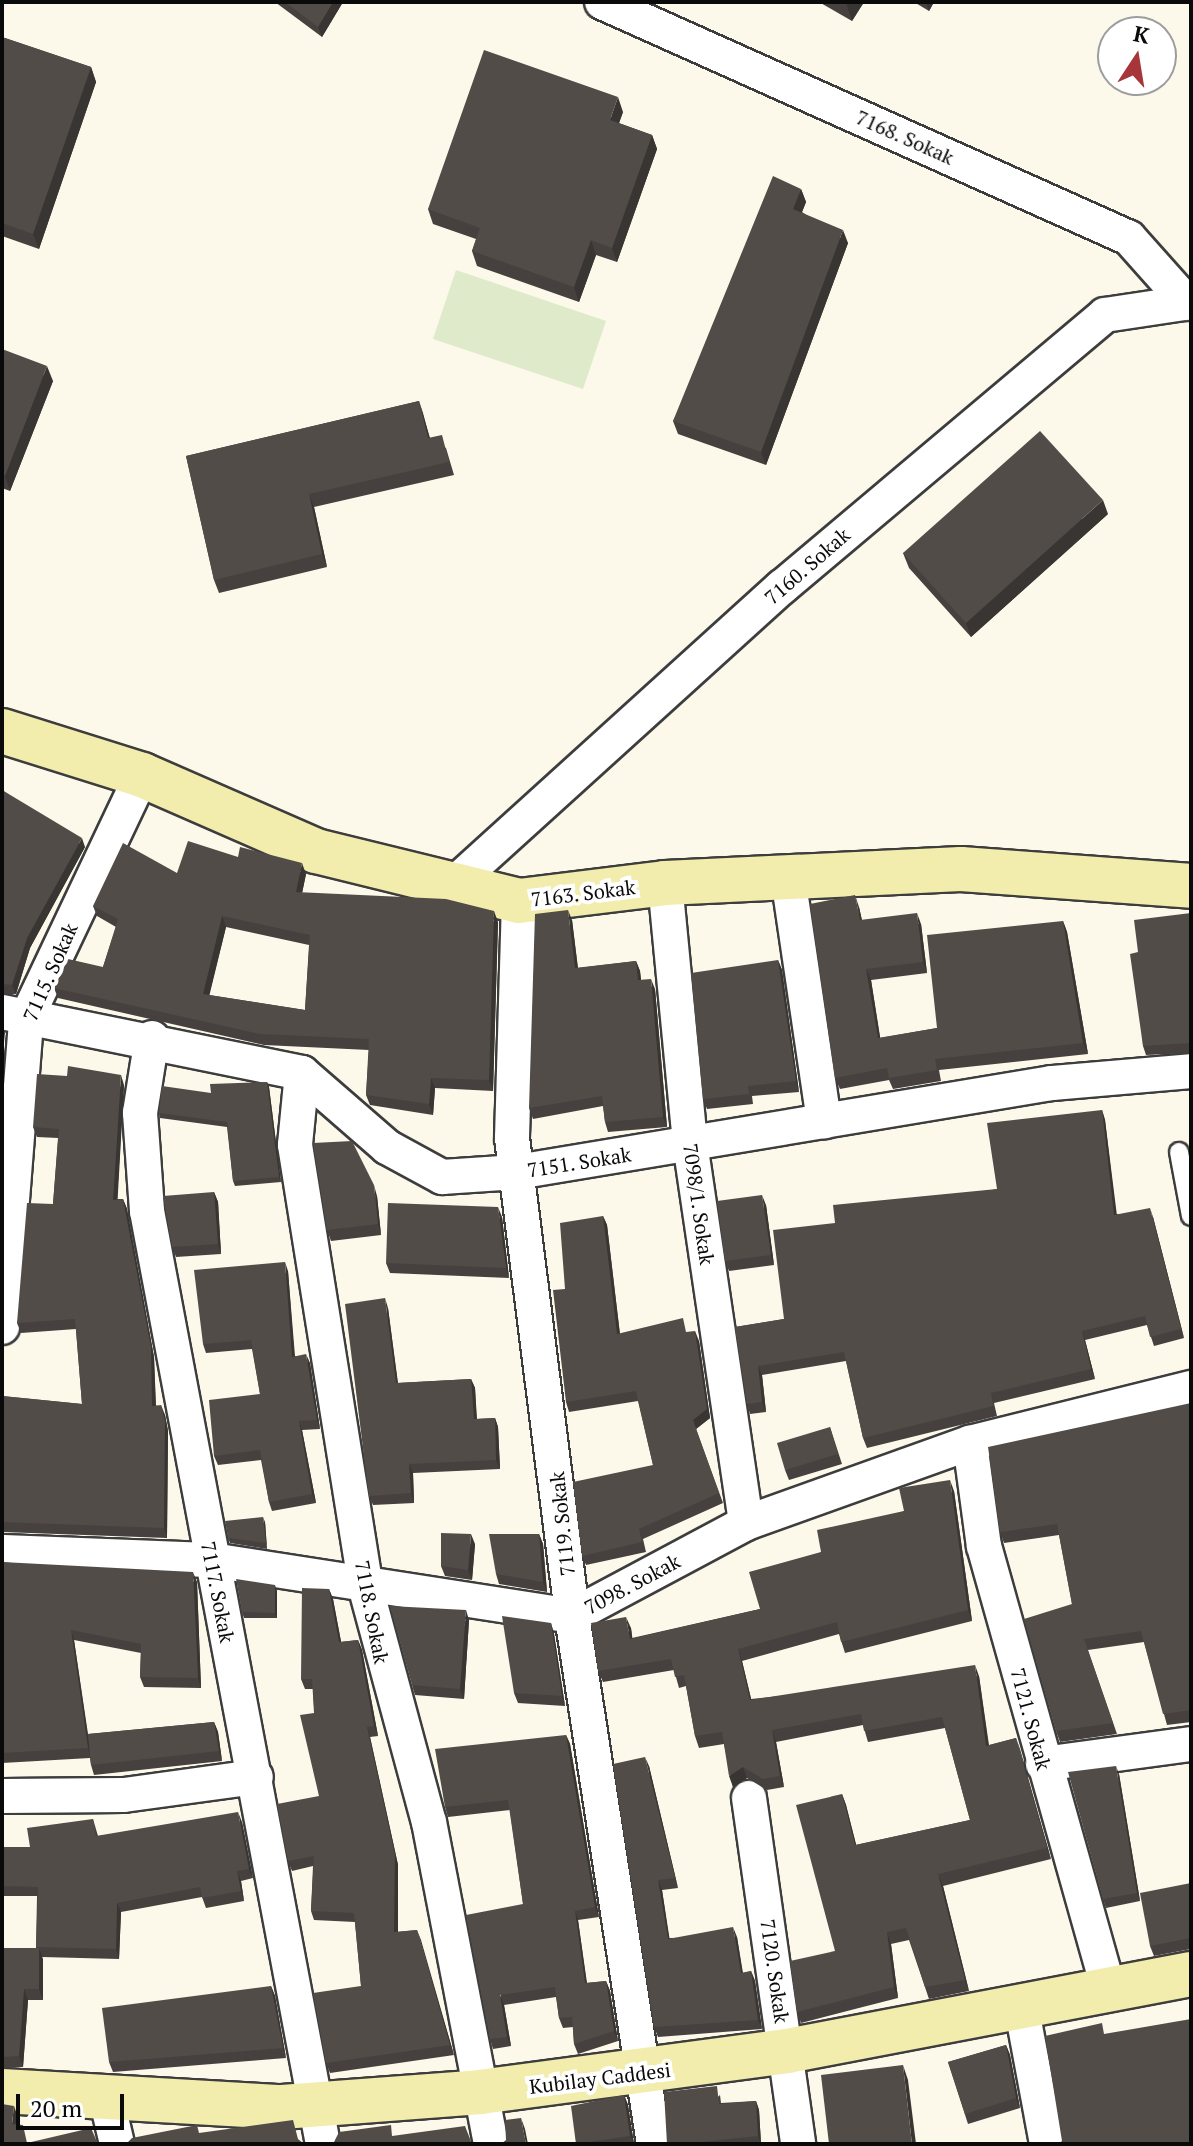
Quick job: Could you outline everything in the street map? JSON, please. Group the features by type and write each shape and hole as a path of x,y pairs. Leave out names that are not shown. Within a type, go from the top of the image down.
{"street":[{"name":"7168. Sokak","path":"602,2 1129,238 1189,302"},
{"name":"7160. Sokak","path":"453,885 782,587 1105,315 1189,302"},
{"name":"7163. Sokak","path":"2,731 142,775 316,851 519,901 665,883 961,869 1191,886"},
{"name":"7115. Sokak","path":"2,1327 14,1015 142,775"},
{"path":"788,877 824,1121"},
{"name":"7098/1. Sokak","path":"665,883 690,1143 746,1523"},
{"name":"7119. Sokak","path":"519,901 517,1172 572,1616 654,2144"},
{"name":"7151. Sokak","path":"14,1015 152,1038 302,1073 387,1147 442,1177 517,1172 1052,1083 1191,1071"},
{"name":"7117. Sokak","path":"152,1038 140,1113 147,1211 211,1560 256,1777 318,2125"},
{"name":"7118. Sokak","path":"302,1073 295,1145 366,1589 429,1822 491,2144"},
{"name":"7098. Sokak","path":"2,1552 211,1560 366,1589 572,1616 746,1523 970,1443 1191,1388"},
{"name":"7121. Sokak","path":"970,1443 984,1546 1109,1991"},
{"path":"1043,1764 1191,1744"},
{"path":"2,1796 124,1795 256,1777"},
{"name":"7120. Sokak","path":"749,1798 798,2144"},
{"name":"Kubilay Caddesi","path":"2,2091 106,2097 318,2125 480,2092 642,2075 787,2051 1022,2010 1191,1974"},
{"path":"1022,2010 1047,2144"},
{"path":"106,2097 117,2144"}],"lane":[{"path":"1179,1152 1191,1216"}],"green space":[{"path":"456,270 606,321 583,389 433,339"}],"building":[{"path":"285,2 333,2 318,27"},
{"path":"2,37 91,67 33,234 2,223"},
{"path":"484,50 618,97 610,120 652,135 612,248 591,240 574,287 472,251 480,228 428,209"},
{"path":"773,176 801,189 793,209 843,230 761,452 673,421"},
{"path":"2,349 47,366 5,476 2,475"},
{"path":"419,401 428,438 442,435 449,462 309,494 322,554 214,580 186,456"},
{"path":"1040,431 1103,500 966,623 903,553"},
{"path":"2,790 82,838 27,938 12,985 2,984"},
{"path":"188,841 238,857 240,847 302,863 296,892 446,899 494,911 489,1080 431,1078 429,1104 366,1095 369,1039 260,1034 54,988 68,959 103,967 118,919 93,906 123,843 177,873","holes":["222,916 310,935 305,1010 203,994"]},
{"path":"855,895 860,920 917,913 923,962 866,969 878,1038 937,1028 927,935 1063,921 1083,1043 935,1059 937,1070 889,1078 887,1068 835,1078 810,904"},
{"path":"568,910 575,968 636,961 638,980 651,979 663,1117 605,1122 602,1096 529,1108 535,914"},
{"path":"1191,913 1191,1043 1143,1046 1130,954 1138,952 1134,920"},
{"path":"778,960 796,1081 748,1086 749,1094 703,1099 691,973"},
{"path":"68,1066 121,1075 113,1200 123,1199 151,1347 152,1406 161,1405 165,1421 164,1528 2,1522 2,1396 82,1404 75,1319 17,1323 27,1203 53,1204 59,1129 33,1127 37,1074 67,1076"},
{"path":"267,1082 279,1177 233,1181 227,1122 159,1113 162,1086 211,1093 210,1084"},
{"path":"1102,1110 1114,1215 1150,1208 1181,1329 1150,1337 1145,1316 1082,1331 1091,1369 991,1393 993,1406 863,1438 844,1352 758,1366 762,1402 747,1404 735,1327 784,1319 773,1230 835,1223 833,1205 997,1189 987,1123"},
{"path":"352,1141 374,1185 378,1224 327,1230 313,1143"},
{"path":"214,1192 218,1244 172,1247 163,1196"},
{"path":"762,1195 771,1255 725,1261 717,1201"},
{"path":"388,1203 498,1207 506,1268 386,1263"},
{"path":"603,1216 617,1334 683,1318 686,1332 695,1331 707,1409 693,1420 719,1493 639,1529 642,1542 582,1556 573,1482 653,1465 636,1391 566,1402 553,1290 565,1289 560,1223"},
{"path":"285,1262 292,1357 306,1354 317,1420 299,1421 312,1494 269,1502 260,1450 214,1456 209,1400 260,1394 251,1340 203,1344 194,1270"},
{"path":"385,1298 396,1383 471,1379 474,1419 495,1418 496,1460 409,1464 411,1493 369,1496 345,1304"},
{"path":"1191,1403 1191,1710 1163,1714 1141,1631 1084,1639 1113,1723 1056,1731 1024,1619 1072,1604 1057,1524 1000,1532 988,1447"},
{"path":"830,1427 838,1454 785,1470 777,1443"},
{"path":"950,1480 968,1610 841,1642 837,1622 738,1649 750,1700 975,1665 986,1746 1016,1738 1047,1848 938,1874 965,1980 925,1987 906,1928 887,1932 894,1987 797,2012 790,1961 835,1951 796,1805 842,1794 855,1845 970,1820 942,1717 864,1731 861,1714 772,1730 780,1776 763,1779 743,1767 729,1776 722,1732 695,1736 684,1675 675,1677 671,1659 598,1671 591,1623 626,1617 630,1639 760,1609 749,1572 821,1552 817,1530 904,1511 899,1488"},
{"path":"263,1517 266,1543 228,1538 225,1521"},
{"path":"441,1533 471,1534 468,1570 441,1566"},
{"path":"489,1534 539,1534 543,1582 496,1574"},
{"path":"2,1562 193,1572 198,1678 140,1677 141,1644 71,1630 88,1748 2,1753"},
{"path":"236,1579 275,1585 275,1613 242,1612"},
{"path":"302,1588 329,1589 339,1642 358,1640 374,1726 367,1727 395,1855 394,1932 417,1930 450,2045 326,2063 313,1993 361,1986 354,1913 311,1911 314,1856 288,1861 277,1804 319,1796 300,1715 314,1713 312,1679 301,1679"},
{"path":"390,1606 466,1610 460,1689 412,1685"},
{"path":"502,1616 551,1623 562,1696 514,1693"},
{"path":"214,1722 219,1751 91,1765 88,1734"},
{"path":"566,1735 595,1907 575,1911 585,1983 606,1981 614,2031 574,2044 572,2017 559,2018 555,1987 500,1995 507,2037 490,2039 466,1915 523,1904 508,1800 445,1807 435,1749"},
{"path":"645,1757 675,1878 658,1880 668,1939 733,1927 741,1973 751,1971 758,2020 654,2027 613,1764"},
{"path":"1116,1766 1137,1893 1103,1899 1068,1772"},
{"path":"238,1812 249,1869 237,1871 241,1891 202,1898 200,1887 117,1903 116,1949 36,1947 38,1887 2,1886 2,1847 30,1847 27,1828 93,1819 96,1836"},
{"path":"1191,1883 1191,1938 1150,1946 1140,1893"},
{"path":"2,1948 39,1948 39,1989 24,1989 19,2056 2,2057"},
{"path":"271,1986 283,2048 109,2062 102,2008"},
{"path":"1191,2019 1191,2144 1058,2144 1062,2141 1045,2036 1102,2023 1104,2034"},
{"path":"1006,2045 1016,2098 965,2114 948,2062"},
{"path":"903,2065 912,2144 829,2144 821,2075"},
{"path":"717,2086 719,2104 756,2101 758,2136 667,2144 664,2092"},
{"path":"624,2095 630,2136 576,2144 571,2106"},
{"path":"2,2104 14,2106 12,2124 23,2125 27,2143 91,2128 98,2144 2,2144"},
{"path":"521,2118 526,2144 501,2144 506,2140 505,2120"},
{"path":"293,2120 298,2139 304,2144 126,2144 132,2138 197,2125 199,2133"},
{"path":"391,2125 392,2136 465,2126 472,2144 333,2144 339,2132"}]}
